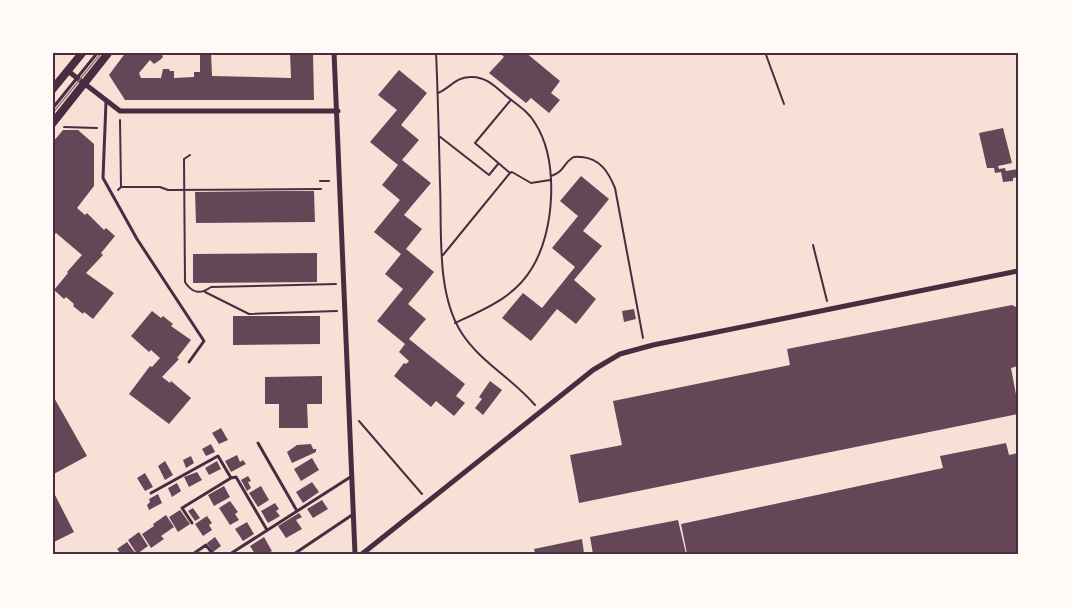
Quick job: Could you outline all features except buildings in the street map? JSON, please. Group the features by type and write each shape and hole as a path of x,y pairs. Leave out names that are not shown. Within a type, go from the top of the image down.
{"main road":[{"path":"52,90 83,52"},
{"path":"52,124 81,81 110,52"}],"street":[{"path":"334,52 355,555"},
{"path":"68,71 120,111 338,111"},
{"path":"362,555 611,358 645,347 1018,271"}],"lane":[{"path":"52,109 81,81 98,52"},
{"path":"106,102 103,178 137,239 204,341 189,362"},
{"path":"258,443 297,511"},
{"path":"151,493 218,456 231,478"},
{"path":"230,555 352,476"},
{"path":"192,523 182,508 236,477 267,530"},
{"path":"294,555 353,514"},
{"path":"193,555 206,545 213,555"}],"path":[{"path":"436,52 443,255 447,296 455,322 473,348 518,387 540,412"},
{"path":"765,52 784,104"},
{"path":"438,93 459,79 477,77 489,81 529,115 537,125 545,147 550,178 552,205 546,237 528,275 506,297 455,322"},
{"path":"511,100 475,143 510,173 531,183 550,178 564,169 572,158 578,156 592,159 602,165 615,188 645,347"},
{"path":"120,111 121,187"},
{"path":"64,127 120,128"},
{"path":"439,136 489,176 499,164"},
{"path":"190,155 184,159 185,282 190,290 196,293 205,292 249,314 346,310"},
{"path":"443,255 510,173"},
{"path":"113,195 121,187 160,187 168,190 321,189"},
{"path":"813,245 829,309"},
{"path":"205,292 211,287 345,284"},
{"path":"349,410 429,502"}],"tram line":[{"path":"52,114 102,52"}]}
